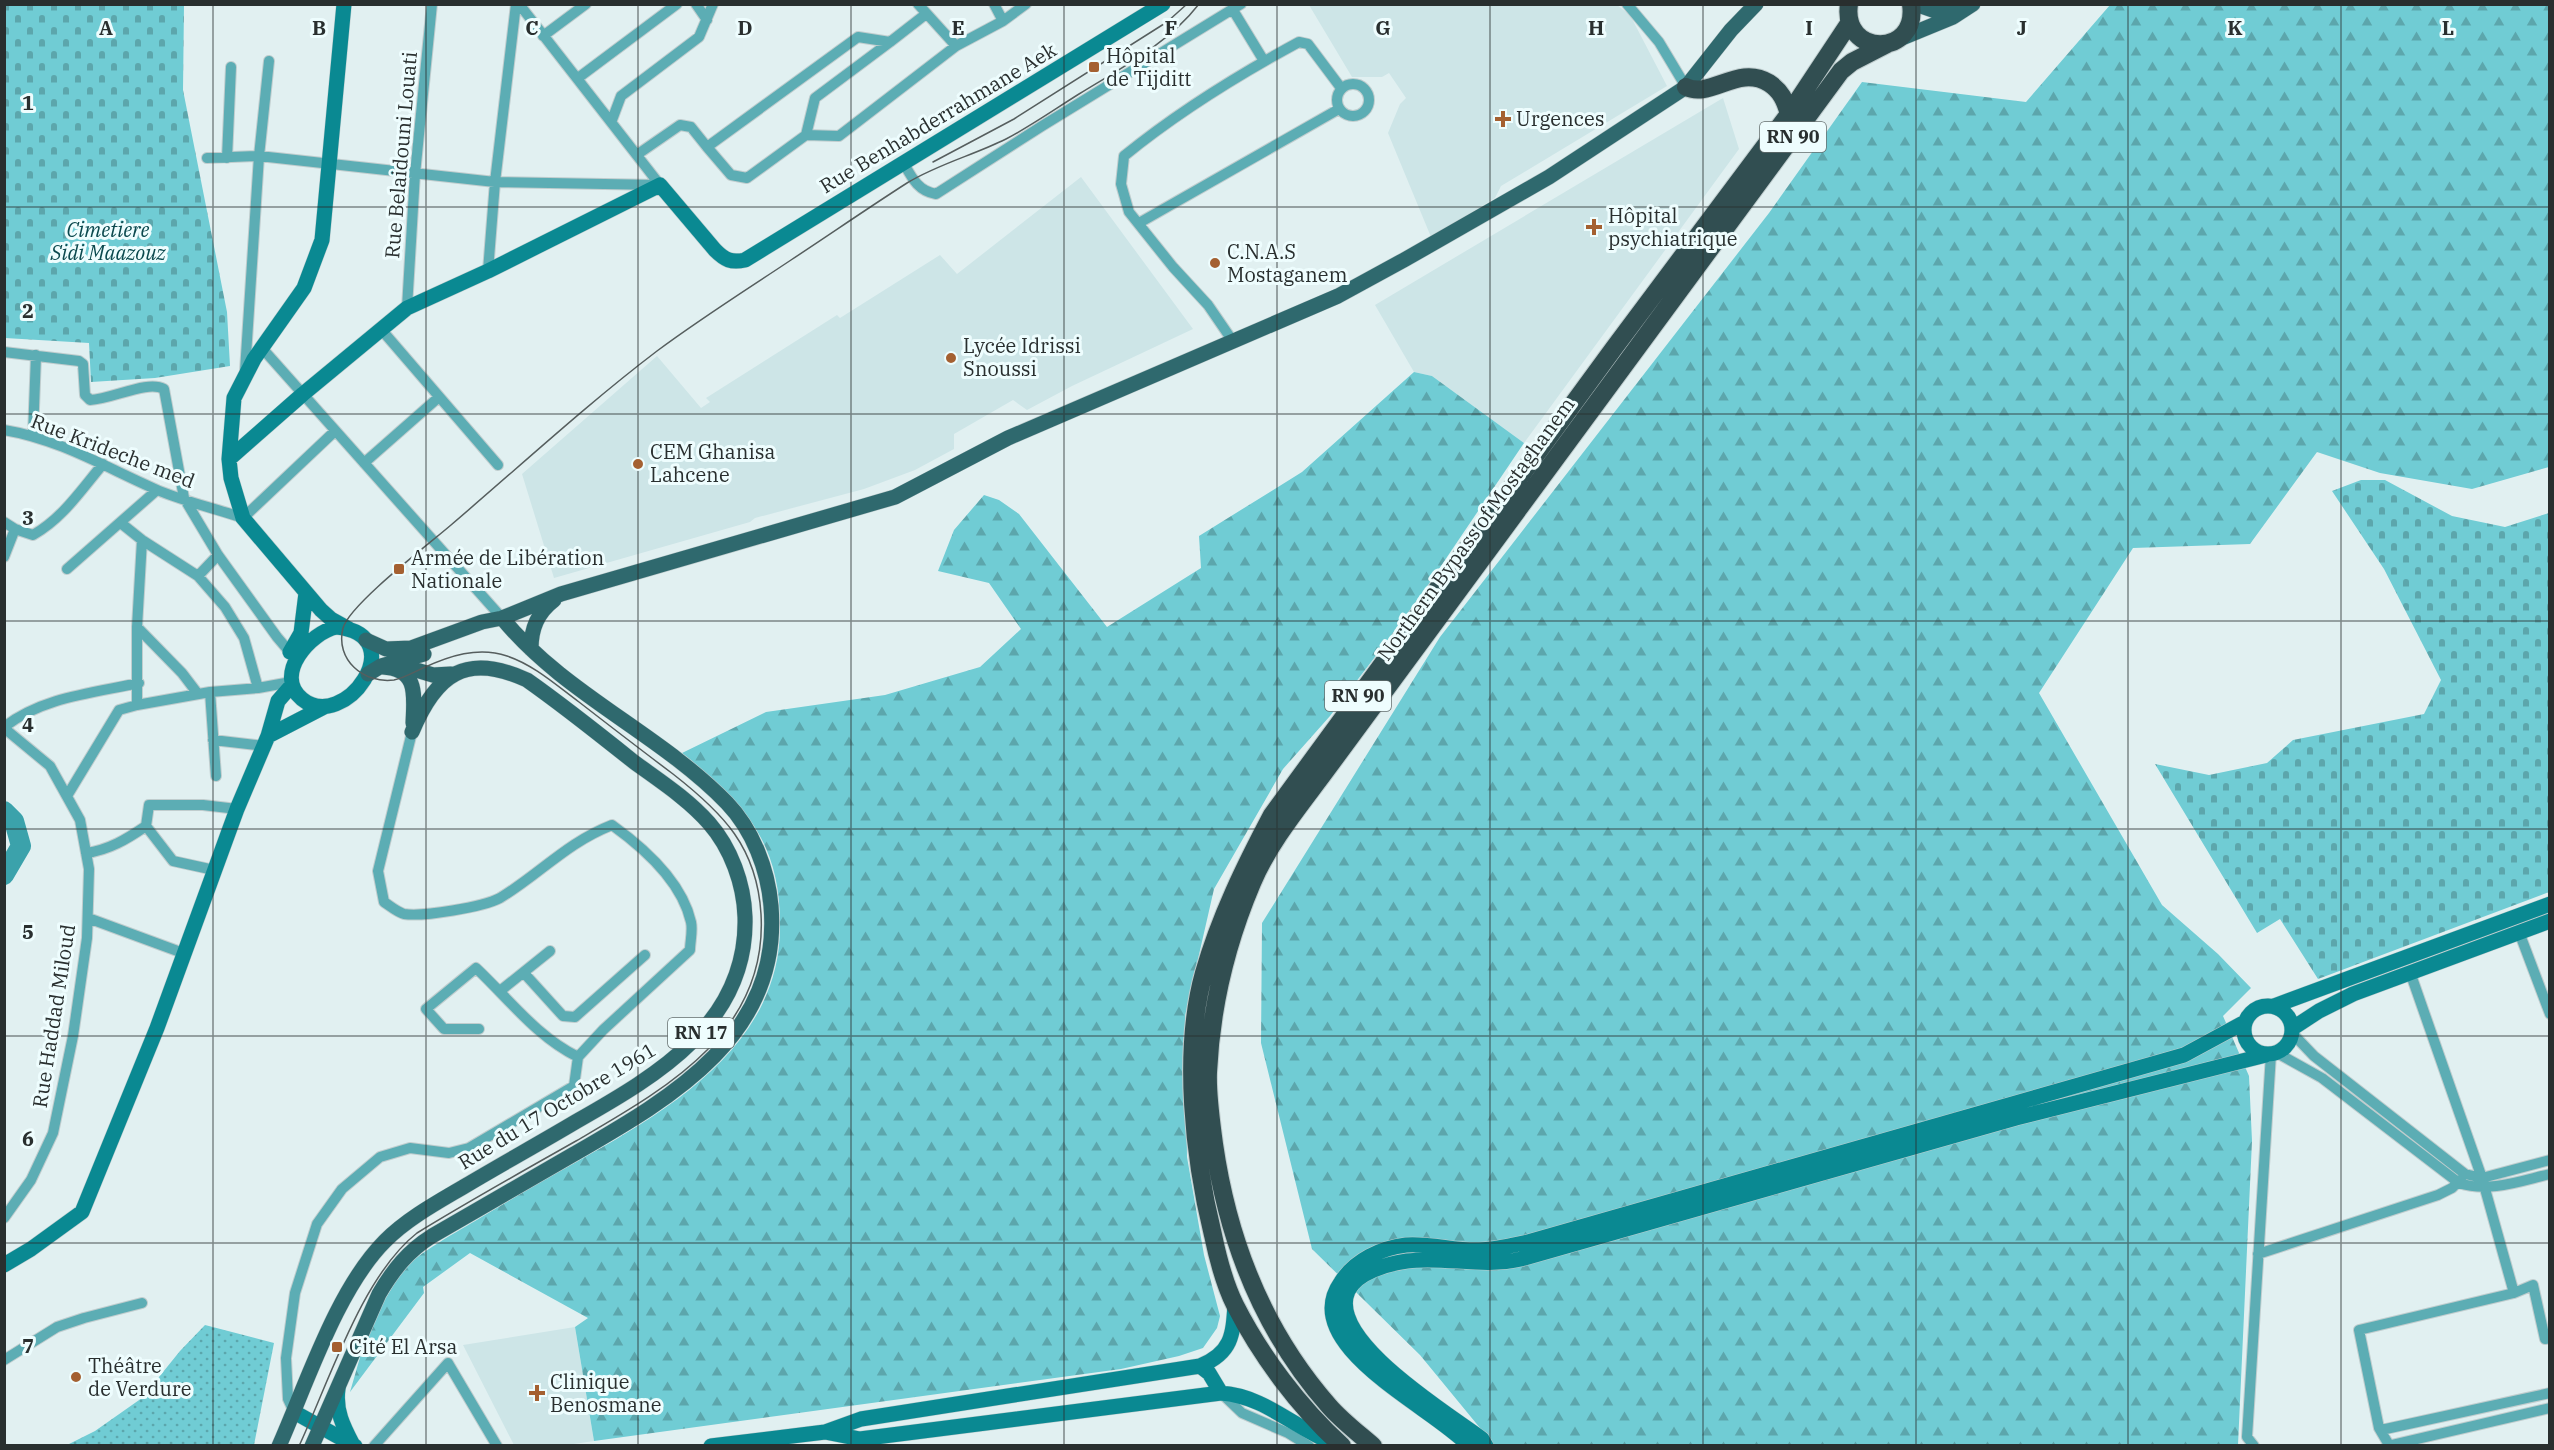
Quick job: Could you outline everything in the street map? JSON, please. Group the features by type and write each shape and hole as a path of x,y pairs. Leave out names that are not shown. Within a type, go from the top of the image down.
{"highway":[{"path":"1848,9 1854,31 1868,43 1892,42 1905,33 1911,24 1913,4"},
{"name":"Northern Bypass of Mostaghanem","path":"1341,1446 1286,1384 1235,1304 1221,1268 1204,1202 1195,1135 1193,1079 1196,1024 1203,976 1221,921 1243,871 1272,815 1789,114 1848,9"},
{"name":"Northern Bypass of Mostaghanem","path":"1372,1446 1330,1407 1296,1365 1251,1284 1237,1248 1221,1190 1208,1074 1214,1016 1234,931 1253,881 1278,837 1841,71 1852,62 1892,42"},
{"path":"1686,87 1699,90 1735,78 1751,76 1777,89 1785,98 1789,114"}],"main road":[{"path":"344,4 327,212 322,240 304,288 244,375 234,398 229,459 231,478 243,518 306,593 326,615 366,640 386,649 402,650 482,622 502,618 561,594 895,497 999,442 1338,296 1548,177 1686,87 1731,30 1756,4"},
{"name":"Rue Benhabderrahmane Aek","path":"660,185 725,260 734,262 754,256 1162,4"},
{"path":"1913,4 1938,12 1971,6"},
{"path":"1892,42 1953,17 1971,6"},
{"path":"229,459 380,328 407,308 488,271 660,185"},
{"path":"306,593 316,619 310,642"},
{"path":"4,1264 31,1249 82,1212 112,1141 237,808 267,741 278,701 291,683 293,656 301,633 306,593"},
{"path":"531,649 535,624 541,612 561,594"},
{"path":"267,741 324,707 348,696 381,668 486,630 502,618"},
{"name":"RN 17","path":"312,1446 379,1294 409,1252 432,1236 625,1124 690,1079 722,1048 745,1018 765,975 772,939 770,898 760,858 744,825 730,806 697,776 550,667 502,618"},
{"path":"293,656 327,630 349,628"},
{"path":"366,640 381,668"},
{"path":"381,668 403,672 414,686 412,732"},
{"name":"Rue du 17 Octobre 1961","path":"279,1446 350,1288 386,1240 429,1207 627,1093 664,1068 694,1041 729,993 742,960 745,944 745,907 738,875 722,840 696,810 527,680 512,673 485,668 433,675 381,668"},
{"path":"412,732 434,690 453,674"},
{"path":"291,683 304,701 324,707"},
{"path":"2271,1054 2252,1049 2247,1043 2245,1022 2253,1010 2259,1007 2274,1006 2550,904"},
{"path":"1486,1446 1482,1439 1380,1361 1361,1342 1346,1315 1347,1295 1355,1280 1375,1270 1407,1261 1491,1264 1521,1259 2005,1122 2271,1054 2287,1046 2293,1031 2342,999 2550,921"},
{"path":"2274,1006 2287,1014 2293,1031"},
{"path":"1469,1446 1376,1374 1354,1353 1337,1330 1330,1309 1332,1293 1347,1273 1363,1259 1387,1249 1408,1245 1480,1250 1528,1242 2184,1055 2245,1022"},
{"path":"711,1446 796,1440 861,1419 1200,1366 1218,1357 1226,1348 1233,1330 1235,1304"},
{"path":"1200,1366 1209,1373 1221,1393"},
{"path":"338,1389 336,1401 340,1421 353,1445"},
{"path":"825,1432 860,1439 1221,1393 1234,1394 1262,1403 1322,1438 1341,1446"},
{"path":"294,1412 353,1445"}],"street":[{"name":"Rue Belaidouni Louati","path":"407,308 416,174 432,4"},
{"path":"518,4 612,120 660,185"},
{"path":"488,271 495,182 518,4"},
{"path":"543,36 586,4"},
{"path":"578,78 677,4"},
{"path":"696,4 707,20"},
{"path":"612,120 621,96 699,37 713,4"},
{"path":"918,4 956,46"},
{"path":"994,4 1003,21"},
{"path":"638,154 680,125 691,127 730,175 747,178 806,135 839,136 956,46 1003,21 1026,4"},
{"path":"1627,4 1659,42 1686,87"},
{"path":"903,162 919,188 936,194 1042,126 1237,7 1264,61"},
{"path":"806,135 815,98 926,14"},
{"path":"707,147 858,37 890,42"},
{"path":"1232,340 1208,305 1173,267 1129,212 1121,184 1124,156 1154,131 1264,61 1299,42 1308,44 1341,88"},
{"path":"244,375 259,156 269,61"},
{"path":"227,158 231,67"},
{"path":"1351,84 1361,86 1368,94 1369,105 1358,116 1347,116 1339,109 1336,98 1341,88 1351,84"},
{"path":"1139,223 1339,109"},
{"path":"207,158 259,156 330,162 495,182 660,185"},
{"path":"380,328 498,465"},
{"path":"262,348 502,618"},
{"path":"4,352 79,361 82,364 85,395 90,400 105,400 151,385 164,389 184,498 218,555 293,656"},
{"path":"33,435 36,355"},
{"path":"363,463 439,397"},
{"name":"Rue Krideche med","path":"4,430 33,435 103,464 157,490 243,518"},
{"path":"243,518 335,431"},
{"path":"4,522 15,529 33,535 62,514 103,464"},
{"path":"67,569 122,524 157,490"},
{"path":"122,524 142,540 198,576 225,608 239,629 251,658 258,688"},
{"path":"4,557 15,529"},
{"path":"137,705 139,683 137,627 142,540"},
{"path":"198,576 218,555"},
{"path":"137,627 182,673 198,694"},
{"path":"4,728 32,710 56,700 139,683"},
{"path":"67,796 119,710 210,692 291,683"},
{"path":"210,692 216,776"},
{"name":"Rue Haddad Miloud","path":"4,728 50,766 80,820 88,869 87,938 73,1036 53,1132 30,1180 4,1218"},
{"path":"294,1412 288,1399 286,1358 295,1293 317,1224 342,1189 380,1157 410,1148 448,1153 469,1148 574,1086 578,1057 603,1030 690,950 692,924 681,894 636,843 612,825 588,834 498,899 462,909 403,914 384,902 378,871 412,732"},
{"path":"213,740 267,741"},
{"path":"214,870 173,861 146,826 149,805 203,805 237,808"},
{"path":"86,853 100,851 146,826"},
{"path":"88,918 183,953"},
{"path":"2518,932 2550,1014"},
{"path":"500,991 550,951"},
{"path":"524,973 563,1016 575,1017 645,955"},
{"path":"479,1029 444,1029 426,1009 476,968 531,1024 559,1048 578,1057"},
{"path":"2410,972 2483,1183 2514,1293"},
{"path":"2293,1031 2313,1056 2462,1179"},
{"path":"2254,1446 2247,1437 2271,1054 2322,1078 2462,1179 2508,1185 2550,1173"},
{"path":"2483,1183 2550,1161"},
{"path":"2258,1254 2438,1195 2462,1179"},
{"path":"2550,1338 2545,1339 2533,1285 2514,1293 2359,1330 2380,1430 2388,1445 2550,1408"},
{"path":"4,1360 57,1327 142,1303"},
{"path":"374,1446 448,1362 497,1446"},
{"path":"1221,1393 1242,1413 1279,1428 1309,1446"},
{"path":"2380,1430 2550,1393"}],"shaded area":[{"name":"Urgences","path":"1309,5 1617,5 1630,15 1667,86 1501,186 1495,198 1431,237 1388,133 1400,104 1406,98 1389,73 1382,77 1352,77"},
{"name":"Hôpital psychiatrique","path":"1723,98 1739,149 1524,443 1432,376 1414,372 1375,305"},
{"name":"Lycée Idrissi Snoussi","path":"1081,177 1193,329 1072,386 1027,410 1013,400 954,434 954,449 915,470 864,489 755,518 750,522 554,578 522,474 657,356 701,408 710,402 706,398 837,315 840,318 940,255 957,274"},
{"name":"Clinique Benosmane","path":"575,1327 594,1441 567,1445 514,1445 463,1345"}],"green space":[{"name":"Cimetiere Sidi Maazouz","path":"4,5 184,5 183,90 227,312 230,366 155,378 91,382 89,343 5,338"},
{"path":"2110,5 2549,5 2549,467 2472,489 2380,473 2317,452 2250,544 2133,548 2039,693 2162,905 2218,954 2251,988 2223,1016 2249,1076 2252,1141 2238,1445 1494,1445 1420,1355 1312,1249 1261,1043 1262,923 1440,637 1769,213 1862,82 2026,102"},
{"path":"1414,372 1432,376 1524,443 1416,603 1330,716 1283,769 1214,889 1185,1016 1187,1157 1204,1255 1220,1316 1217,1328 1203,1348 1121,1369 594,1441 575,1327 588,1318 470,1253 423,1287 424,1293 350,1392 372,1322 402,1271 409,1264 439,1243 648,1120 682,1096 713,1069 740,1039 761,1006 775,969 780,927 779,897 774,871 755,827 741,808 724,789 682,753 766,712 885,695 980,667 1021,629 989,583 938,571 954,530 984,495 999,500 1019,514 1107,627 1201,568 1199,536 1302,472"},
{"path":"2361,480 2385,480 2452,516 2505,527 2549,513 2549,892 2318,979 2280,919 2257,933 2155,764 2209,775 2267,763 2293,740 2424,714 2441,680 2384,569 2332,491"},
{"path":"205,1325 274,1343 254,1445 67,1445 95,1431 142,1398 180,1351"}],"waterway":[{"path":"4,811 14,821 21,846 4,875"}],"tram line":[{"path":"933,162 1014,119 1167,22 1187,4"},
{"path":"299,1446 363,1302 397,1252 417,1233 610,1121 675,1078 704,1053 729,1024 748,992 759,956 761,914 753,869 745,851 722,818 691,788 544,676 507,656 485,652 464,654 394,680 372,678 363,674 348,660 343,650 343,628 349,617 391,575 604,393 673,339 907,183 931,170 1006,139 1127,65 1173,31 1199,4"}],"place":[{"name":"Hôpital de Tijditt","path":"1094,67"},
{"name":"Urgences","path":"1503,119"},
{"name":"Hôpital psychiatrique","path":"1594,227"},
{"name":"C.N.A.S Mostaganem","path":"1215,263"},
{"name":"Lycée Idrissi Snoussi","path":"951,358"},
{"name":"CEM Ghanisa Lahcene","path":"638,464"},
{"name":"Armée de Libération Nationale","path":"399,569"},
{"name":"Cité El Arsa","path":"337,1347"},
{"name":"Théâtre de Verdure","path":"76,1377"},
{"name":"Clinique Benosmane","path":"537,1393"}]}
